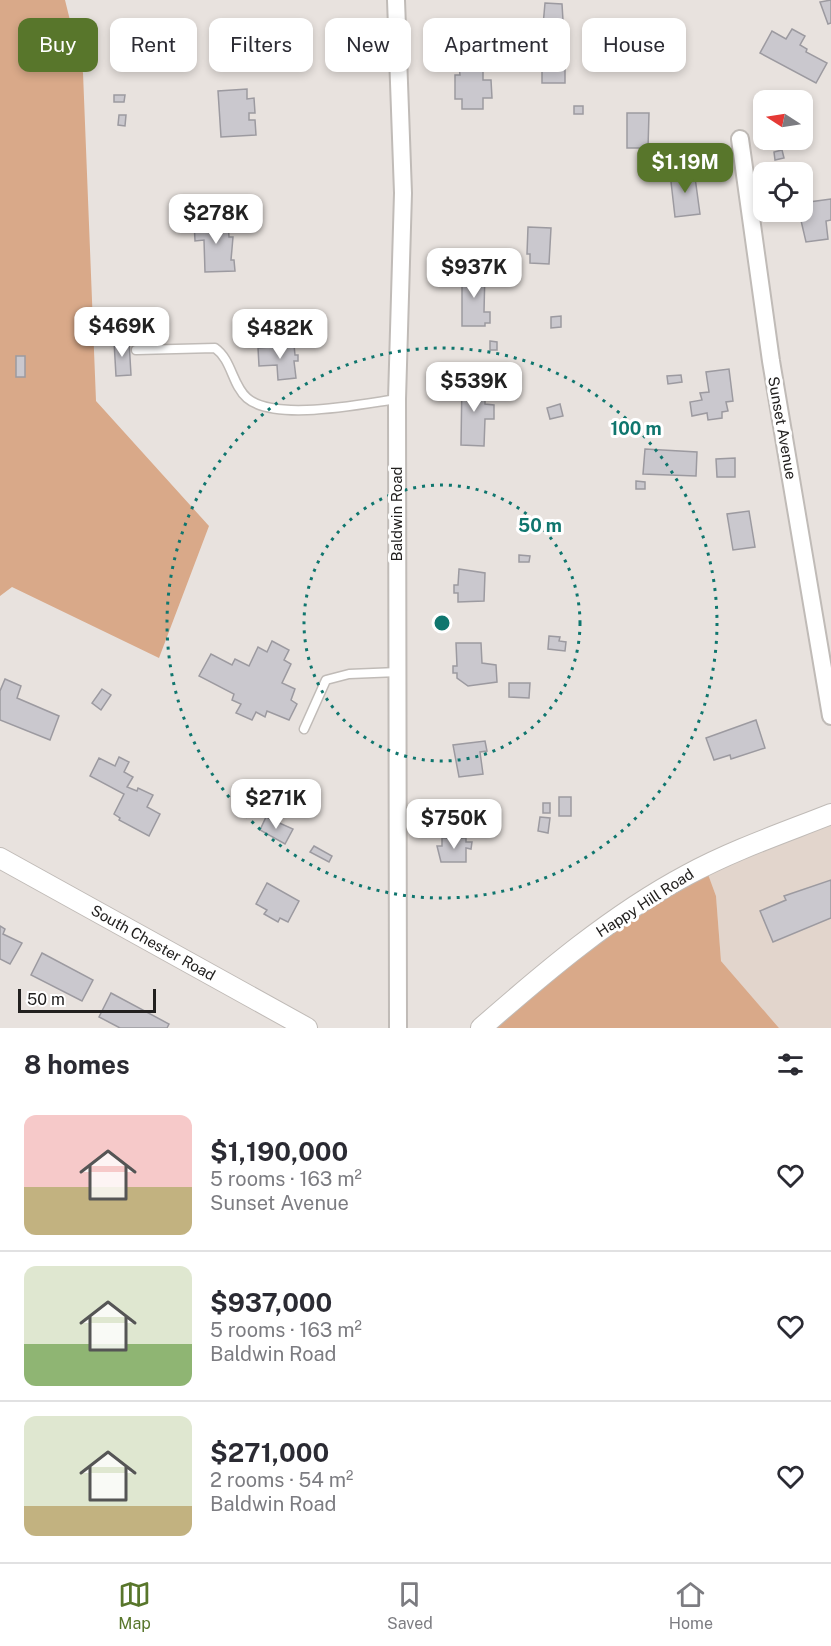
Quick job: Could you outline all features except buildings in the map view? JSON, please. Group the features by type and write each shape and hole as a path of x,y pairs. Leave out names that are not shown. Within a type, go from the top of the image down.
{"street":[{"name":"Baldwin Road","path":"396,0 403,193 397,399 398,1028"},
{"name":"Sunset Avenue","path":"740,139 771,361 831,716"},
{"name":"Happy Hill Road","path":"481,1028 591,938 633,907 724,856 831,814"},
{"name":"South Chester Road","path":"0,858 307,1028"}],"lane":[{"path":"136,350 214,348 222,354 245,396 257,405 269,408 344,406 397,399"},
{"path":"304,729 326,680 348,674 398,672"}],"shaded area":[{"path":"0,0 65,0 69,18 18,18 18,72 83,73 96,401 209,526 159,658 12,587 0,596"},
{"path":"831,814 831,1028 779,1028 721,961 716,896 705,866"},
{"path":"705,866 716,896 721,961 779,1028 481,1028"}]}
